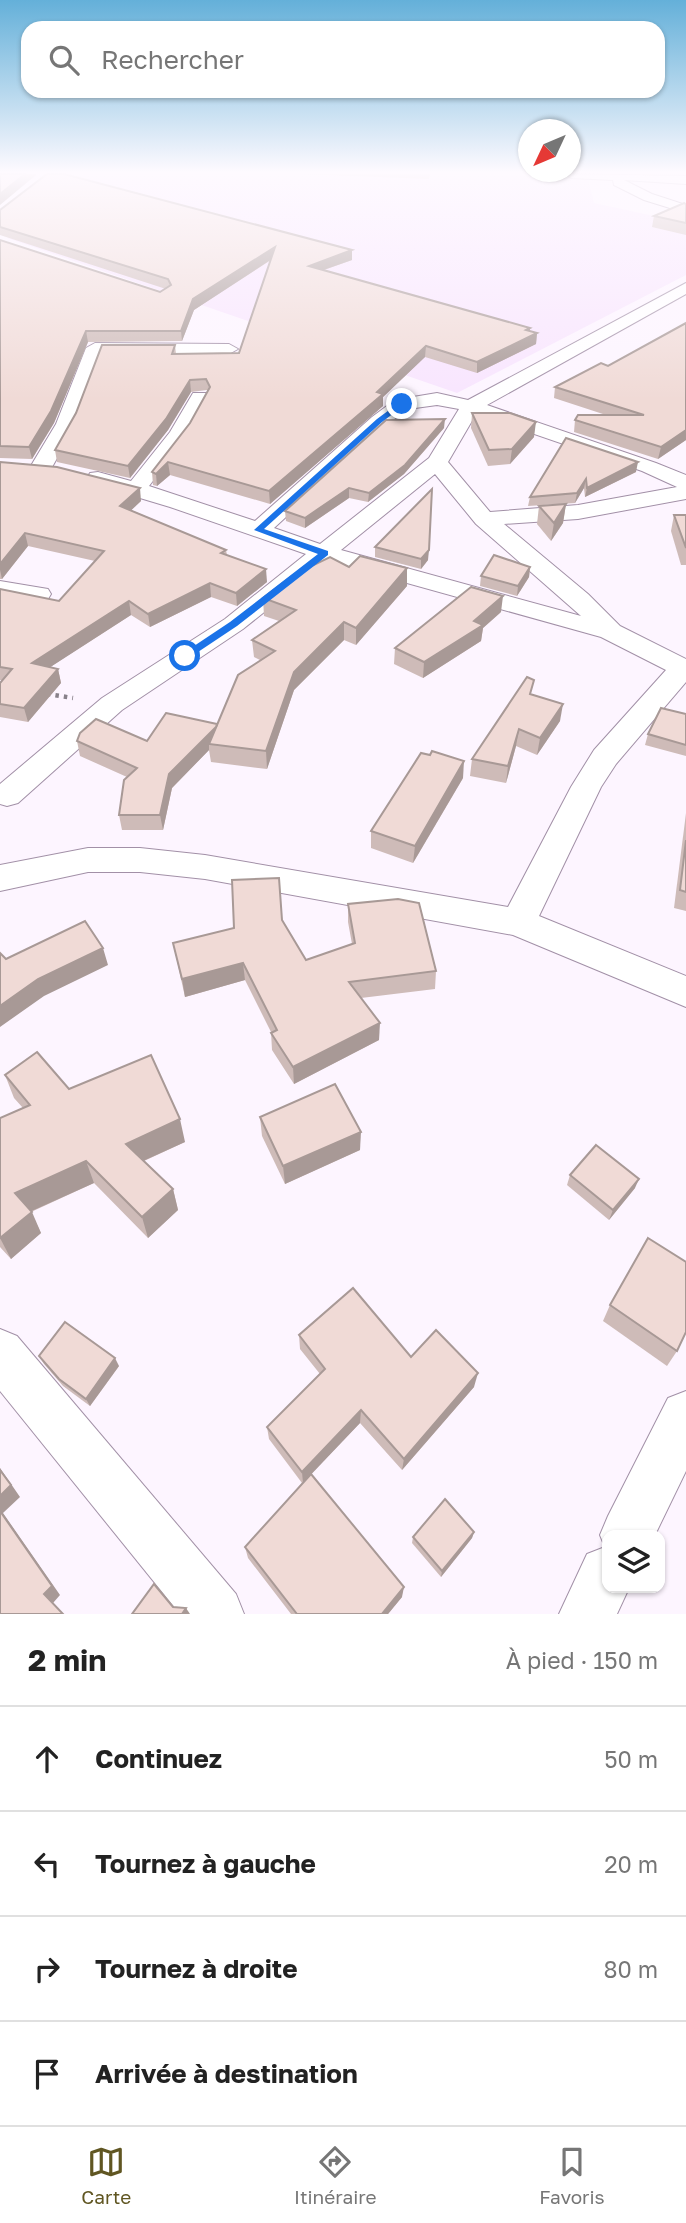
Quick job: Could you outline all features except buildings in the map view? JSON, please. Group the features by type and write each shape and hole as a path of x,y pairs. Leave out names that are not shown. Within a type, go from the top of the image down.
{"street":[{"path":"7,795 112,704 212,639 325,553 437,462 471,406 686,288"},
{"path":"57,471 66,424 95,348 229,349"},
{"path":"136,489 179,434 200,397"},
{"path":"258,530 379,421 402,404 437,399 471,406 649,467 686,483"},
{"path":"437,462 484,519 579,599 611,632"},
{"path":"13,467 57,471 136,489 325,553 611,632 684,669 605,757 586,788 519,922"},
{"path":"484,519 578,512 686,492"},
{"path":"0,588 39,594"},
{"path":"0,878 88,860 140,860 205,866 519,922 686,992"},
{"path":"0,1353 216,1614"},
{"path":"629,1530 686,1416"},
{"path":"587,1614 602,1584"}],"path":[{"path":"37,693 112,704"}],"shaded area":[{"path":"40,249 686,249 686,275 457,393"}],"route":[{"path":"185,656 234,624 325,553 258,530 379,421 402,404"}]}
